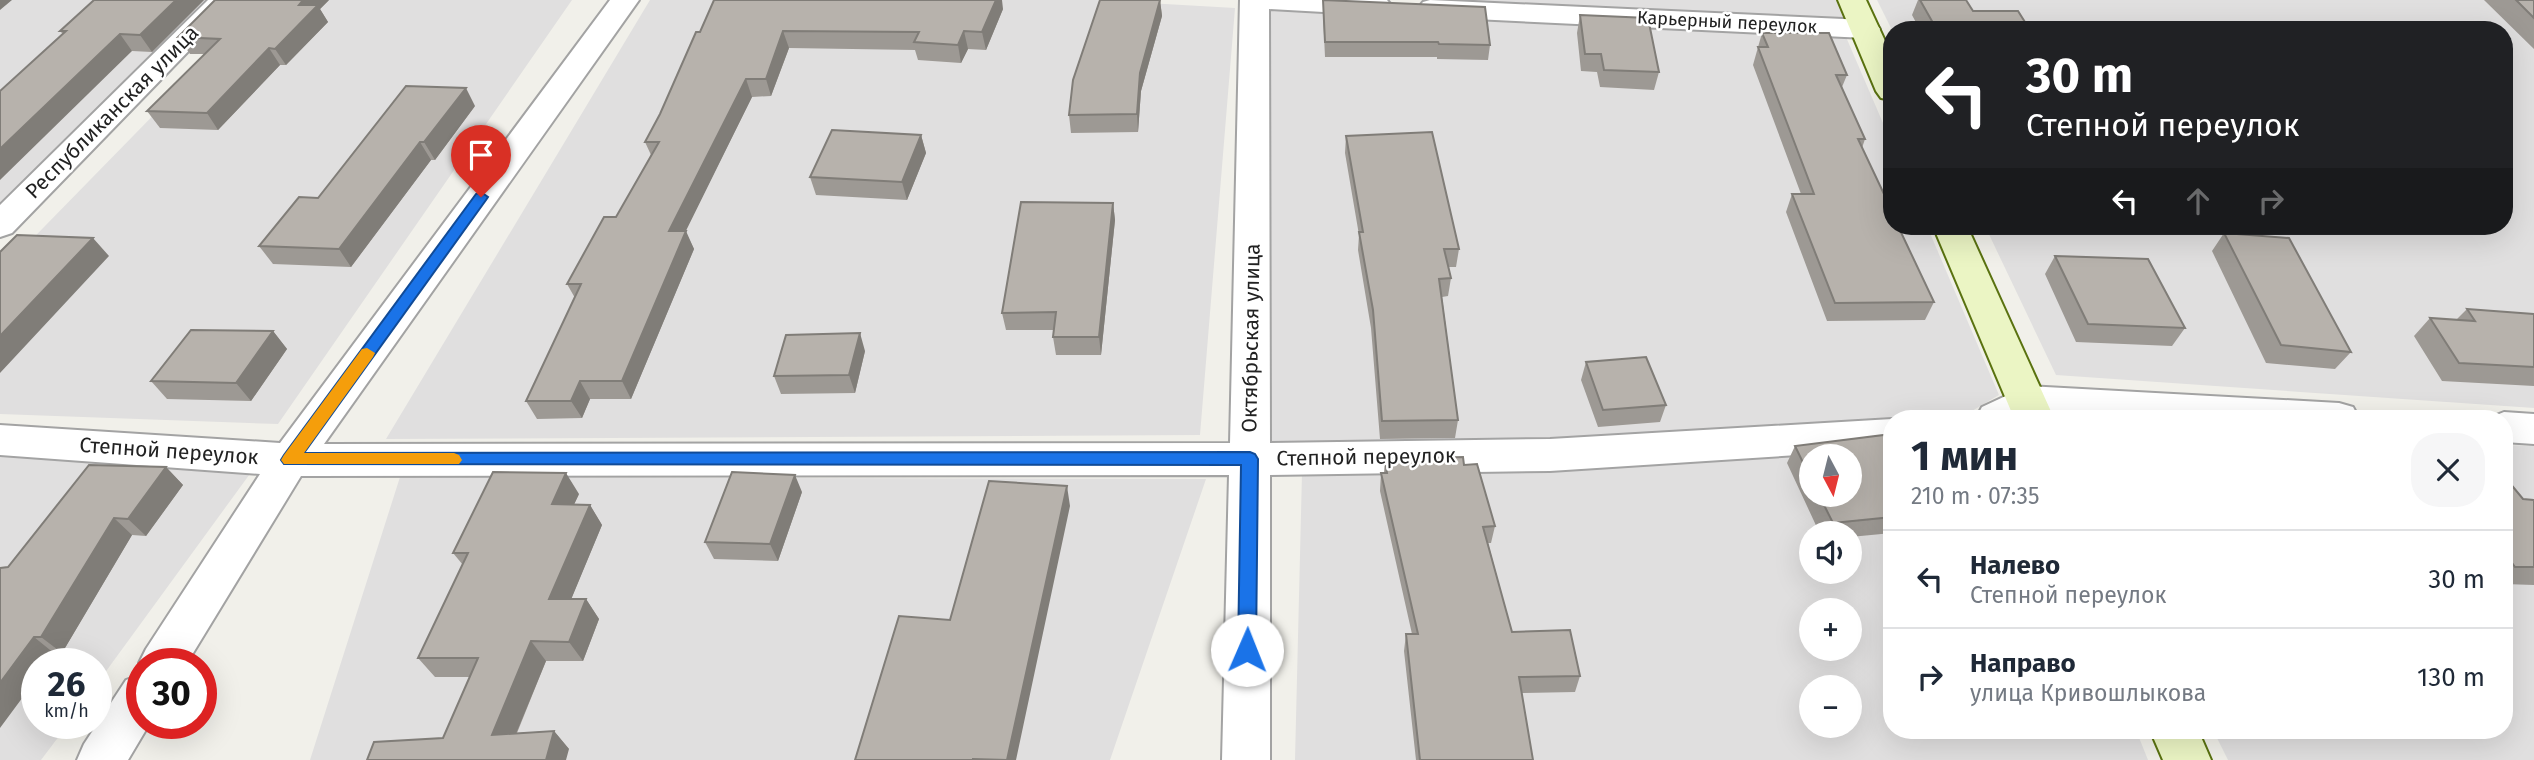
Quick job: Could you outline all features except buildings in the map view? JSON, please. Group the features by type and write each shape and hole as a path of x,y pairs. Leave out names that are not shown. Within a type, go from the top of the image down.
{"main road":[{"path":"1852,0 1883,70"},
{"path":"1953,235 2018,410"},
{"path":"2178,739 2187,760"}],"street":[{"name":"Республиканская улица","path":"0,225 225,0"},
{"path":"171,648 290,460 625,0"},
{"name":"Карьерный переулок","path":"1255,0 1865,29"},
{"name":"Октябрьская улица","path":"1246,760 1255,0"},
{"path":"2513,428 2534,429"},
{"name":"Степной переулок","path":"0,440 290,460 1250,459 1550,455 1883,435"},
{"path":"101,760 126,720"}],"shaded area":[{"path":"0,0 209,0 0,208"},
{"path":"266,0 572,0 278,424 0,414 0,272"},
{"path":"650,0 1095,0 1235,8 1200,435 386,439"},
{"path":"1439,0 1838,0 1847,20"},
{"path":"1877,0 2534,0 2534,408 2056,375 1989,235 2513,235 2513,21 1888,21"},
{"path":"1269,9 1846,37 1883,123 1883,235 1931,235 1999,395 1974,410 1883,410 1883,423 1549,445 1268,441"},
{"path":"2513,445 2534,446 2534,760 2228,760 2218,739 2513,739"},
{"path":"1883,447 1883,739 2140,739 2148,760 1295,760 1302,473 1799,451 1799,508 1862,508 1862,448"},
{"path":"0,454 252,471 112,663 112,648 21,648 21,739 57,739 41,760 0,760"},
{"path":"400,477 1206,479 1110,760 310,760"}],"slow traffic":[{"path":"367,353 290,460 454,460"}],"route":[{"path":"481,197 290,460 1250,459 1247,650"}]}
